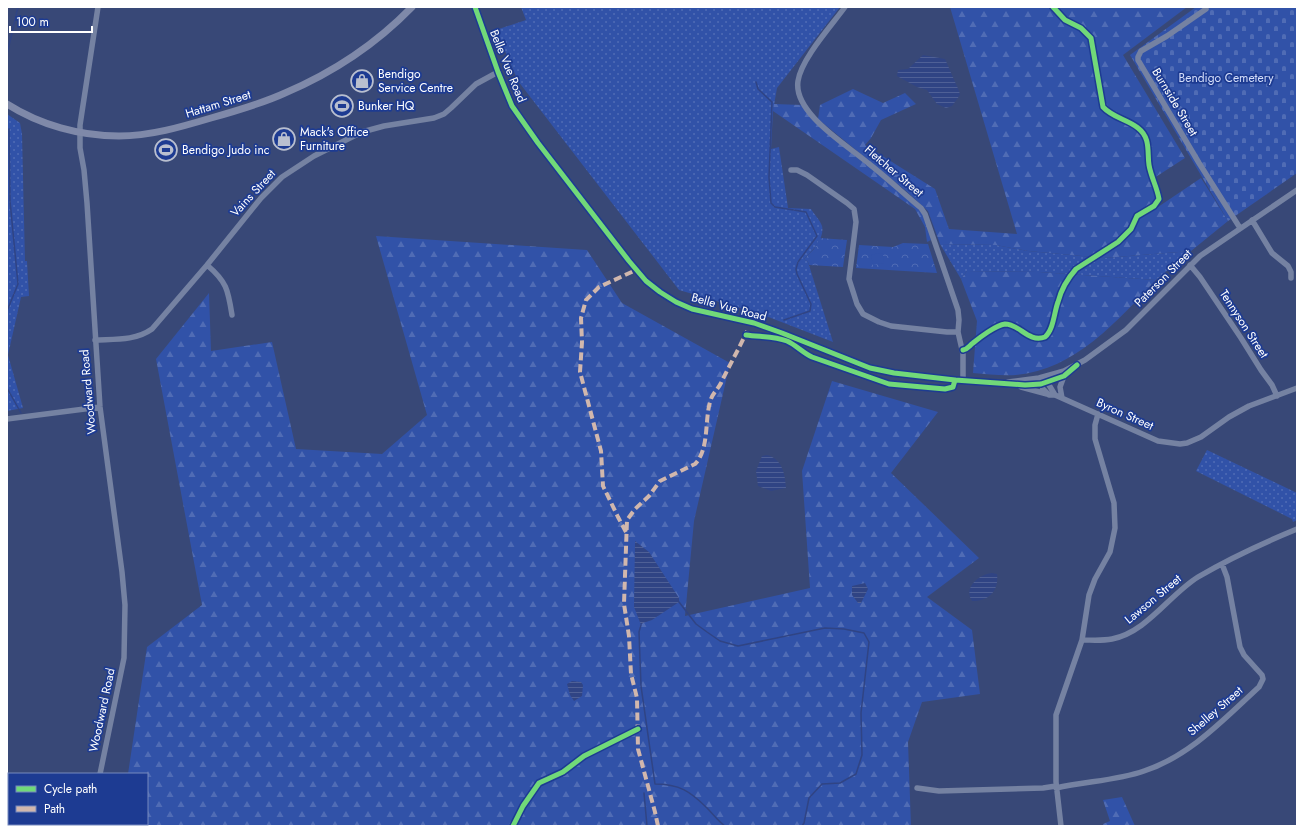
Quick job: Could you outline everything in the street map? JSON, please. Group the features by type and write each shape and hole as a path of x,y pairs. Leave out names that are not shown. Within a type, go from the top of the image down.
{"main road":[{"name":"Hattam Street","path":"7,104 24,114 48,123 97,135 120,136 152,133 203,121 273,98 298,88 342,63 375,41 412,7"}],"street":[{"name":"Woodward Road","path":"98,7 80,132 80,148 87,203 100,407 122,572 125,615 124,658 100,773"},
{"name":"Belle Vue Road","path":"475,7 498,72 512,106 538,143 629,261 646,280 660,292 676,302 692,309 754,323 880,371 914,376 1015,385 1064,376 1077,365"},
{"name":"Fletcher Street","path":"845,7 804,65 798,80 800,97 808,111 818,122 877,170 921,208 925,214 958,310 958,332 963,354 963,380"},
{"name":"Burnside Street","path":"1206,9 1141,52 1138,56 1138,60 1199,164 1240,228"},
{"name":"Vains Street","path":"95,340 134,338 146,333 158,324 264,194 274,184 293,170 320,153 362,132 384,126 439,116 452,108 476,84 498,72"},
{"path":"791,170 797,170 807,175 854,209 856,222 849,279 856,304 863,314 891,326 958,332"},
{"name":"Paterson Street","path":"1043,380 1077,365 1104,347 1126,330 1200,256 1297,190"},
{"path":"1252,220 1272,253 1288,266 1291,272 1291,278"},
{"path":"207,265 218,275 225,285 232,316"},
{"name":"Tennyson Street","path":"1190,265 1200,277 1241,338 1272,385 1277,396"},
{"path":"1062,398 1060,387 1064,376"},
{"name":"Belle Vue Road","path":"1004,383 1043,380"},
{"name":"Byron Street","path":"1043,380 1052,395"},
{"name":"Byron Street","path":"1015,385 1062,398 1158,441 1180,444 1187,443 1201,437 1239,411 1277,396"},
{"path":"1277,396 1297,388"},
{"path":"7,419 100,407"},
{"path":"1061,826 1056,787 1056,715 1082,640 1092,584 1110,552 1115,528 1114,503 1094,439 1095,425 1098,414"},
{"name":"Lawson Street","path":"1082,640 1112,639 1129,634 1144,623 1181,589 1248,549 1297,529"},
{"name":"Shelley Street","path":"916,788 939,791 1043,788 1136,774 1174,758 1200,740 1259,688 1263,679 1262,675 1244,655 1240,647 1227,577 1222,564"}],"green space":[{"path":"521,7 840,7 777,88 773,111 771,149 779,147 788,208 811,209 822,226 822,235 820,240 804,259 808,262 833,342 761,314 679,290 518,81 496,30 526,20"},
{"path":"950,7 1187,7 1123,55 1185,158 1151,180 1158,207 1201,178 1228,221 1191,251 1104,258 1028,251 996,245 940,244 928,211 906,191 818,119 820,105 853,89 883,103 905,93 916,104 881,120 871,138 865,145 935,189 949,229 1017,234"},
{"name":"Bendigo Cemetery","path":"1196,7 1297,7 1297,173 1228,221 1130,55"},
{"path":"774,104 802,105 919,209 926,217 931,240 927,242 925,227 915,209 773,111"},
{"path":"7,114 20,123 22,134 25,261 27,261 29,296 21,297 8,355 23,408 7,411"},
{"path":"376,236 587,250 622,303 730,363 694,521 685,616 810,588 802,471 832,381 938,412 891,473 979,558 927,597 972,630 980,694 922,702 908,742 911,826 149,826 148,773 128,773 147,647 202,605 156,359 209,293 211,351 272,342 296,449 382,454 427,415"},
{"path":"820,238 847,240 843,267 809,265 804,259 814,249"},
{"path":"903,243 928,244 937,273 856,268 859,245 893,247"},
{"path":"940,244 996,245 1028,251 1104,258 1191,251 1156,280 1039,272 967,271 961,279"},
{"path":"879,253 883,254 884,263 873,265 871,255"},
{"path":"967,271 1039,272 1156,280 1111,326 1094,341 1076,353 1057,364 1037,371 1016,375 1000,375 973,373 977,321 961,279"},
{"path":"1207,450 1297,493 1297,520 1293,522 1292,519 1196,471"},
{"path":"1122,797 1135,826 1104,826 1103,824 1110,821 1103,800"}],"shaded area":[{"path":"923,55 945,59 960,95 952,106 946,108 937,104 927,90 917,87 897,76 898,70 908,69"},
{"path":"767,455 776,460 782,467 786,488 771,491 758,486 756,471 762,456"},
{"path":"635,541 649,552 679,598 679,602 652,620 641,625 634,607"},
{"path":"992,573 997,574 997,580 992,594 978,601 972,601 970,591 974,582 982,576"},
{"path":"865,583 868,589 861,603 858,603 852,595 852,586"},
{"path":"572,681 581,682 583,685 582,696 574,701 570,695 567,684"}],"waterway":[{"path":"7,54 18,7"},
{"path":"756,82 758,89 772,102 769,177 771,203 775,207 806,212 817,236 798,262 796,269 811,304 810,311 784,320"},
{"path":"7,311 18,284 10,201 9,129"},
{"path":"7,388 21,413"},
{"path":"679,602 696,624 720,641 738,646 825,628 844,629 864,633 869,642 861,713 862,755 856,774 840,783 822,784 809,798 804,823 802,826"},
{"path":"641,625 639,632 641,686 655,784 671,785 684,790 701,802 725,826"},
{"path":"644,793 647,826"}],"marked path":[{"path":"626,532 603,486 601,451 580,372 582,342 581,318 586,300 599,287 636,270"},
{"path":"658,826 638,749 637,698 631,674 629,636 624,604 627,520 635,509 649,496 660,481 695,464 700,458 705,442 711,399 721,383 747,331"}],"cycle path":[{"path":"475,7 498,72 512,106 538,143 629,261 646,281 676,302 692,309 754,323 870,368 894,373 955,380 1025,385 1041,384 1064,376 1077,365"},
{"path":"963,350 993,329 1005,324 1015,327 1034,338 1045,337 1052,325 1065,284 1076,269 1118,242 1131,229 1137,216 1154,206 1159,199 1150,169 1148,160 1148,145 1145,136 1134,125 1111,114 1103,107 1091,38 1081,28 1065,20 1053,7"},
{"path":"746,335 782,339 812,357 889,384 945,389 953,387 955,380"},
{"path":"513,826 523,806 539,783 563,772 584,756 638,729"}],"place":[{"name":"Bendigo Service Centre","path":"362,81"},
{"name":"Bunker HQ","path":"342,106"},
{"name":"Mack's Office Furniture","path":"284,139"},
{"name":"Bendigo Judo inc","path":"166,150"}]}
